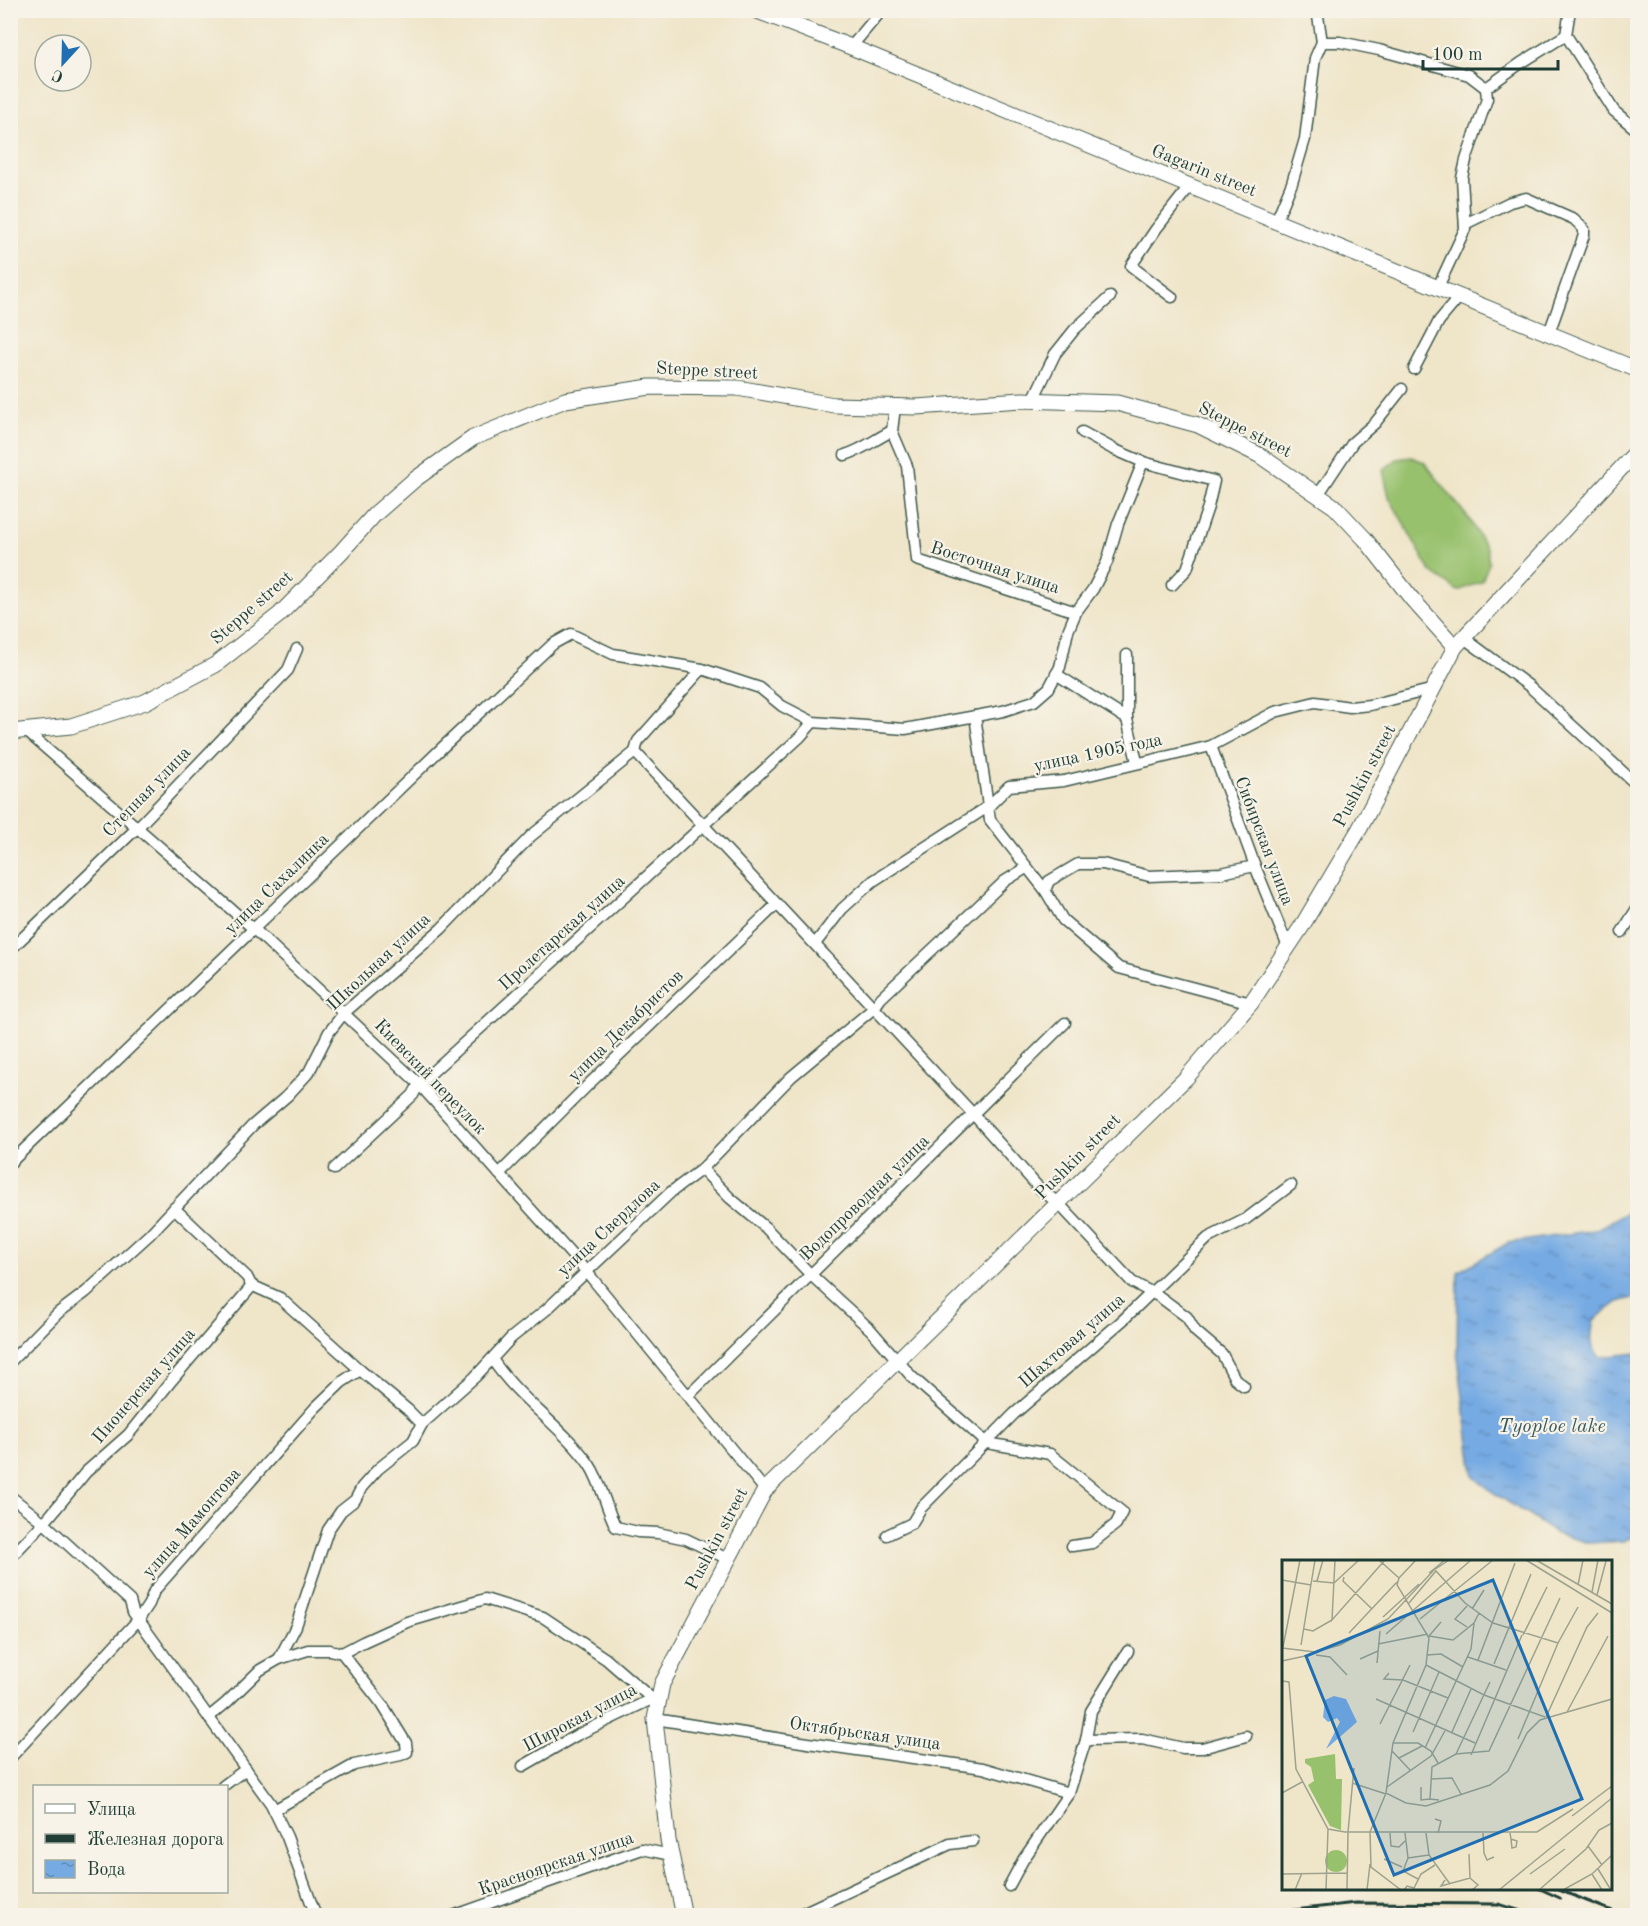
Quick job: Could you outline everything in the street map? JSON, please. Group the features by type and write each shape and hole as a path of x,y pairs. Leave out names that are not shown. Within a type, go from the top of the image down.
{"street":[{"name":"Gagarin street","path":"755,10 851,47 1638,370"},
{"path":"851,47 882,10"},
{"path":"1276,221 1292,183 1305,139 1315,58 1322,42 1317,10"},
{"path":"1570,10 1566,35 1614,111 1638,131"},
{"path":"1486,88 1566,35"},
{"path":"1322,42 1340,42 1379,50 1469,75 1486,88 1487,99 1462,178 1466,229 1438,287"},
{"path":"1172,297 1131,266 1156,229 1190,186"},
{"path":"1465,224 1510,202 1526,198 1574,219 1584,229 1584,235 1549,333"},
{"path":"1414,369 1439,321 1460,296"},
{"path":"1033,400 1055,354 1075,329 1110,297"},
{"name":"Steppe street","path":"16,734 72,726 145,702 215,665 279,615 375,514 414,480 473,438 565,400 650,387 736,388 834,405 916,407 1033,400 1117,403 1198,425 1259,456 1335,507 1365,539 1412,599 1459,642"},
{"path":"1318,495 1353,442 1375,423 1402,389"},
{"path":"845,455 861,450 873,440 892,431 895,406"},
{"name":"Восточная улица","path":"892,431 907,466 917,560 1076,612"},
{"path":"1082,432 1143,462 1214,481 1208,507 1186,569 1172,585"},
{"name":"Pushkin street","path":"684,1916 671,1855 655,1707 662,1684 765,1490 1186,1078 1251,1003 1360,828 1459,642 1638,450"},
{"path":"702,669 760,688 782,706 813,722 906,729 975,716 1034,701 1049,688 1058,670 1068,631 1076,612 1093,589 1107,562 1118,524 1143,462"},
{"name":"улица Сахалинка","path":"10,1163 255,930 445,744 553,644 571,634 613,654 702,669"},
{"path":"1459,642 1529,686 1638,786"},
{"name":"Степная улица","path":"10,950 138,827 288,670 297,649"},
{"path":"1127,655 1127,719 1137,762"},
{"name":"Школьная улица","path":"10,1362 58,1313 86,1292 148,1235 253,1125 287,1096 309,1072 329,1032 344,1013 441,929 531,836 635,752 638,741 702,669"},
{"path":"1058,670 1127,719"},
{"name":"улица 1905 года","path":"815,944 842,909 873,881 988,806 1009,786 1064,781 1211,746 1275,712 1315,702 1350,707 1370,705 1434,689"},
{"path":"975,716 990,820 1045,890 1063,920 1119,968 1251,1003"},
{"name":"Пролетарская улица","path":"334,1169 413,1095 419,1084 704,826 800,737 813,722"},
{"name":"Киевский переулок","path":"16,734 138,827 255,930 419,1084 586,1271 765,1490"},
{"name":"Сибирская улица","path":"1211,746 1255,866 1288,947"},
{"path":"635,752 1040,1188 1059,1204 1132,1282 1187,1317 1195,1331 1222,1354 1235,1379 1244,1386"},
{"path":"1045,890 1049,881 1078,864 1103,864 1149,876 1221,873 1255,866"},
{"name":"улица Свердлова","path":"279,1659 296,1626 328,1530 341,1511 355,1500 362,1487 378,1469 413,1441 422,1424 475,1377 511,1338 546,1310 671,1192 702,1169 791,1077 874,1008 881,998 1005,881 1026,868"},
{"name":"улица Декабристов","path":"499,1174 591,1082 777,904"},
{"path":"1622,932 1638,907"},
{"name":"Водопроводная улица","path":"688,1396 1065,1023"},
{"path":"702,1169 730,1198 766,1228 811,1275 872,1330 912,1377 987,1443 1050,1454 1122,1512 1116,1524 1092,1543 1072,1546"},
{"name":"Шахтовая улица","path":"887,1535 912,1523 921,1508 1014,1414 1123,1320 1208,1238 1246,1219 1291,1185"},
{"path":"174,1208 247,1277 252,1286 280,1298 422,1424"},
{"name":"Пионерская улица","path":"10,1558 87,1472 128,1435 171,1380 252,1286"},
{"path":"492,1359 503,1376 572,1443 590,1466 616,1527 686,1539 728,1559"},
{"name":"улица Мамонтова","path":"10,1758 139,1619 154,1591 292,1434 342,1382 360,1370"},
{"path":"10,1496 43,1522 130,1601 133,1612 274,1810 287,1837 316,1916"},
{"name":"Широкая улица","path":"342,1653 407,1622 485,1599 498,1601 543,1617 606,1659 655,1707 577,1735 523,1766"},
{"path":"209,1717 260,1670 279,1659 308,1650 330,1650 342,1653 382,1704 406,1743 407,1752 354,1765 274,1810"},
{"path":"1009,1887 1023,1860 1069,1793 1086,1740 1091,1711 1128,1652"},
{"name":"Октябрьская улица","path":"655,1707 808,1743 983,1768 1069,1793"},
{"path":"1086,1740 1142,1739 1183,1748 1202,1748 1246,1736"},
{"path":"224,1785 246,1769"},
{"path":"796,1916 950,1844 973,1841"},
{"name":"Красноярская улица","path":"453,1916 642,1849 671,1855"}],"green space":[{"path":"1411,457 1424,462 1469,519 1487,549 1489,563 1482,581 1458,591 1431,572 1389,497 1383,470 1397,459"}],"water":[{"name":"Tyoploe lake","path":"1637,1207 1637,1297 1618,1302 1594,1320 1592,1345 1600,1357 1637,1353 1637,1534 1624,1541 1589,1543 1557,1534 1491,1491 1473,1475 1457,1350 1458,1272 1508,1243 1595,1230"}],"railway":[{"path":"1542,1890 1560,1898"},
{"path":"1559,1890 1625,1916"},
{"path":"1241,1916 1356,1903 1498,1904 1538,1916"}]}
